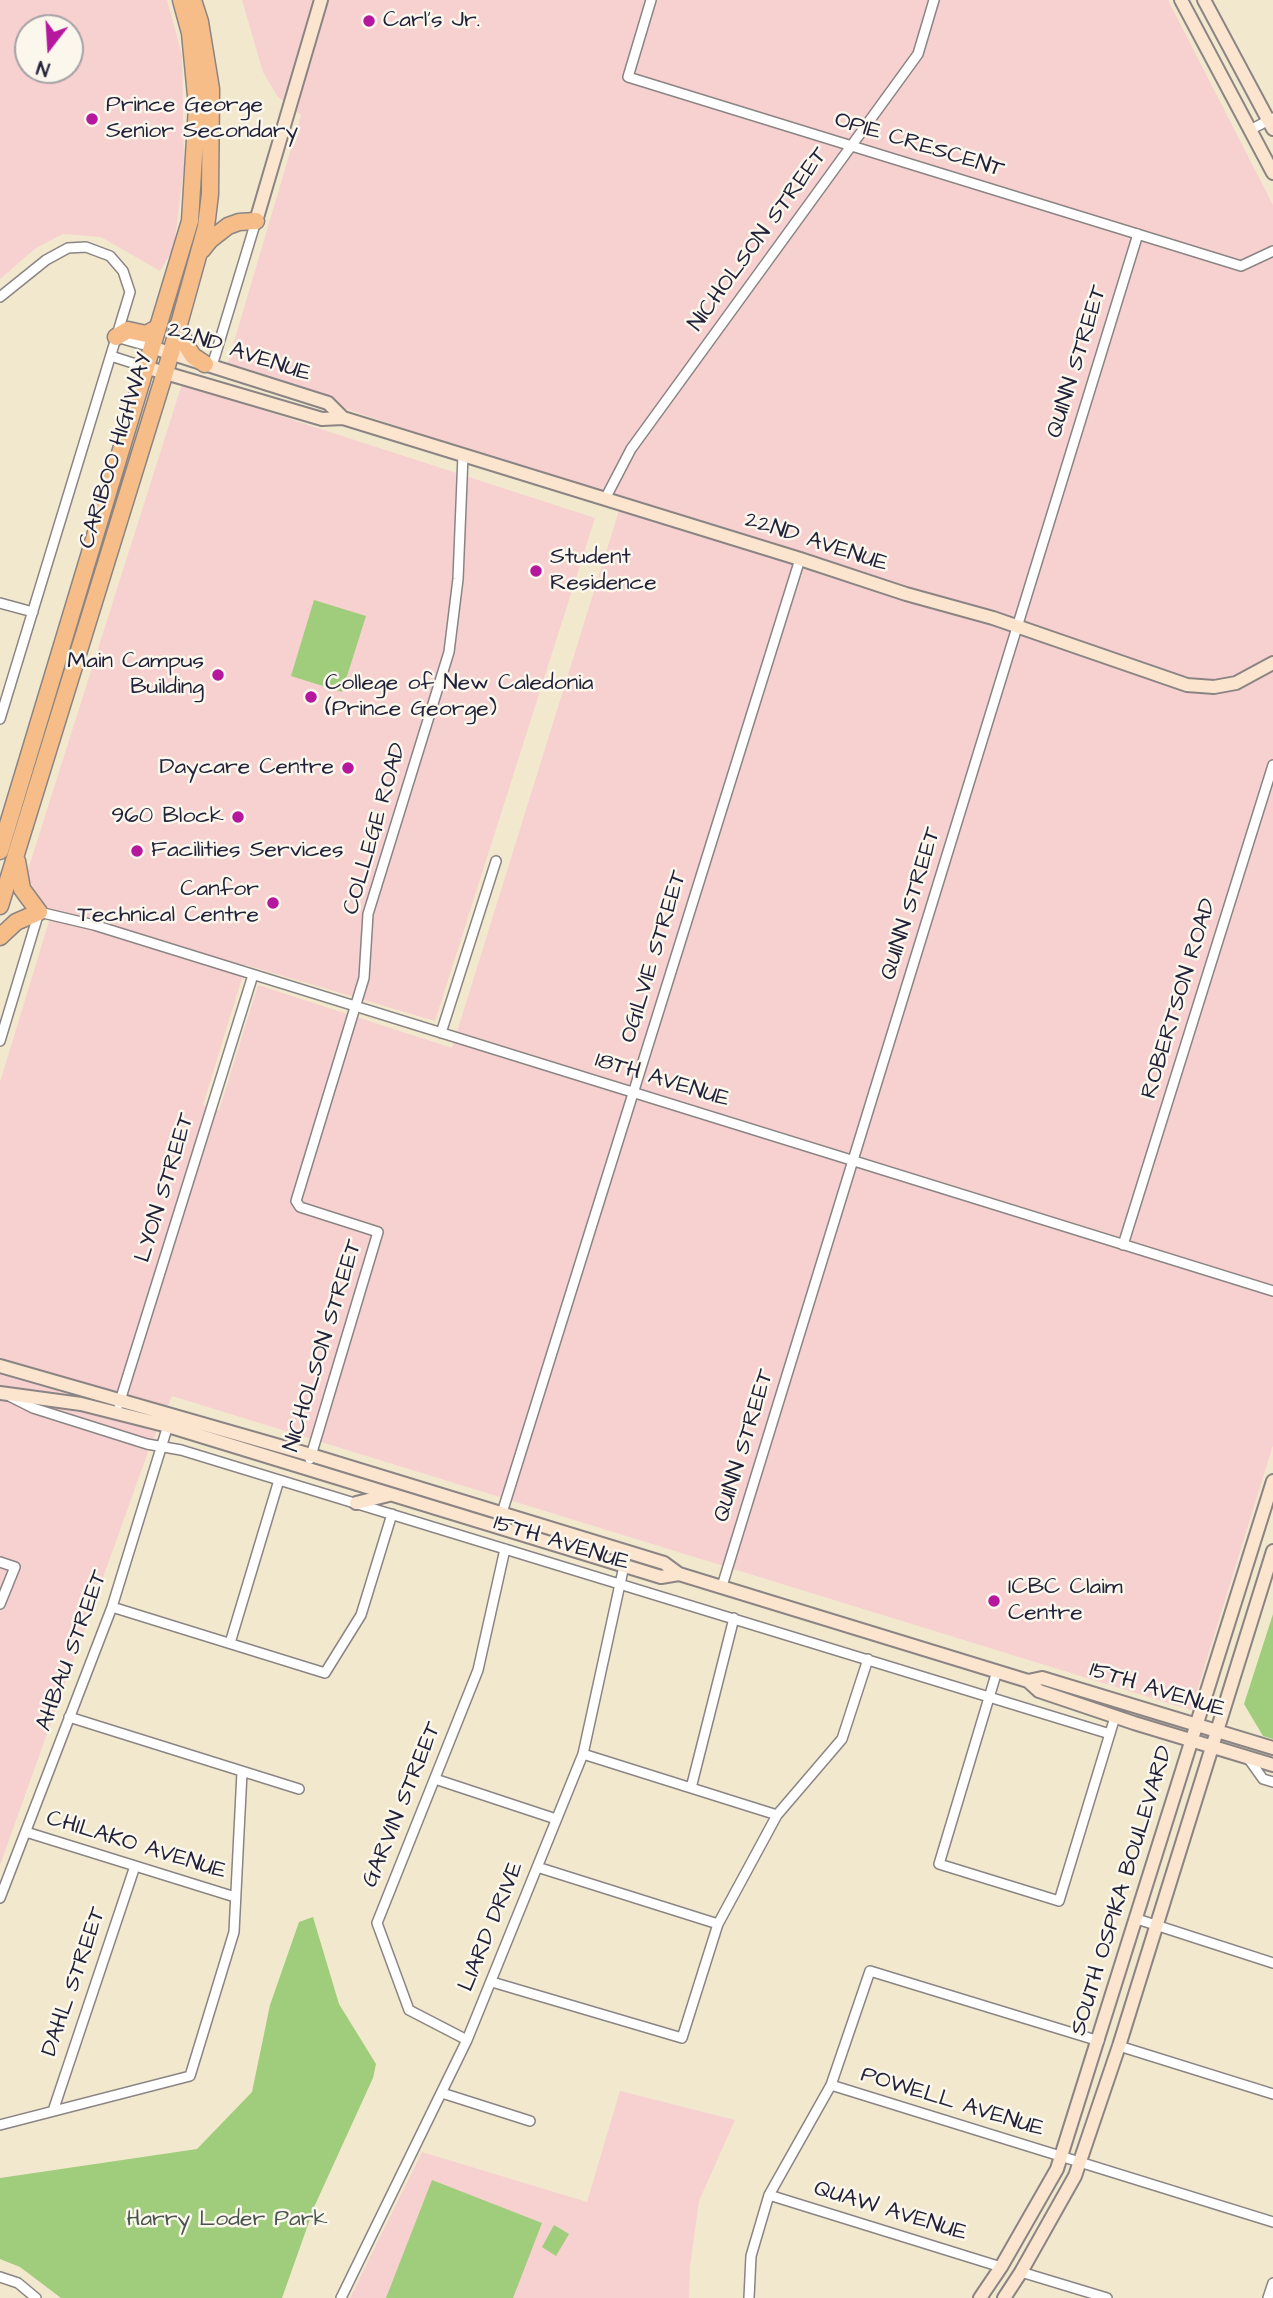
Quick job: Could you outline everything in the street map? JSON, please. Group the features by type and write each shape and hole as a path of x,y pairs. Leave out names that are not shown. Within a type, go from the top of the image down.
{"highway":[{"name":"CARIBOO HIGHWAY","path":"0,851 186,239 193,203 197,106 191,33 181,0"},
{"name":"CARIBOO HIGHWAY","path":"1,899 165,373 206,227 210,194 211,89 200,22 193,0"},
{"path":"210,194 220,212 247,222"},
{"path":"199,253 219,232 247,222"},
{"path":"178,325 193,356 208,365"},
{"path":"116,337 128,330 146,334 157,328"},
{"path":"18,849 18,875 22,889 39,912"},
{"path":"1,899 15,907 39,912"},
{"path":"0,937 16,922 39,912"}],"main road":[{"path":"247,222 321,0"},
{"path":"1181,0 1273,173"},
{"path":"1205,0 1271,122"},
{"name":"22ND AVENUE","path":"151,347 328,403 343,418"},
{"name":"22ND AVENUE","path":"145,367 322,419 343,418 906,594 1018,626 1186,685 1214,687 1236,683 1273,663"},
{"name":"15TH AVENUE","path":"0,1366 118,1406 309,1462 502,1513 664,1563 679,1574 998,1671 1028,1681 1039,1691 1115,1717 1273,1765"},
{"name":"15TH AVENUE","path":"1,1393 80,1404 118,1406"},
{"name":"15TH AVENUE","path":"309,1462 391,1494 624,1566 661,1577 679,1574"},
{"name":"SOUTH OSPIKA BOULEVARD","path":"980,2298 1001,2267 1057,2169 1273,1481"},
{"path":"356,1503 391,1494"},
{"name":"SOUTH OSPIKA BOULEVARD","path":"1004,2298 1075,2176 1119,2046 1273,1551"},
{"name":"15TH AVENUE","path":"1028,1681 1042,1678 1273,1748"}],"street":[{"name":"OPIE CRESCENT","path":"651,0 628,76 1241,266 1273,251"},
{"name":"NICHOLSON STREET","path":"605,499 631,449 918,54 934,0"},
{"path":"1250,130 1271,122"},
{"path":"208,365 247,222"},
{"name":"QUINN STREET","path":"722,1586 1138,234"},
{"path":"0,297 46,260 68,248 86,247 110,256 123,271 130,292 0,719"},
{"name":"22ND AVENUE","path":"116,337 151,347"},
{"name":"22ND AVENUE","path":"111,356 145,367"},
{"name":"COLLEGE ROAD","path":"354,1006 363,978 368,914 449,652 458,579 463,456"},
{"name":"OGILVIE STREET","path":"498,1527 800,559"},
{"path":"0,603 33,612"},
{"name":"ROBERTSON ROAD","path":"1123,1245 1273,765"},
{"path":"441,1033 496,861"},
{"path":"0,1041 39,912"},
{"name":"18TH AVENUE","path":"39,912 94,925 1273,1291"},
{"name":"LYON STREET","path":"118,1406 253,975"},
{"name":"NICHOLSON STREET","path":"309,1462 378,1235 375,1231 300,1207 296,1201 354,1006"},
{"name":"15TH AVENUE","path":"1,1393 33,1408 147,1444 181,1450 1110,1734"},
{"name":"AHBAU STREET","path":"0,1898 112,1607 170,1420"},
{"path":"230,1643 279,1480"},
{"path":"112,1607 325,1673 361,1615 392,1514"},
{"name":"GARVIN STREET","path":"467,2040 409,2010 377,1923 478,1670 505,1549"},
{"name":"LIARD DRIVE","path":"341,2298 467,2040 583,1754 627,1552"},
{"path":"0,1562 15,1567 0,1604"},
{"path":"691,1788 734,1618"},
{"path":"492,1982 682,2038 719,1924 777,1815 842,1740 868,1659"},
{"path":"998,1671 939,1864 1059,1901 1115,1717"},
{"path":"69,1717 299,1789"},
{"path":"583,1754 777,1815"},
{"name":"15TH AVENUE","path":"1248,1758 1263,1779 1273,1782"},
{"path":"0,2125 190,2076 234,1932 242,1772"},
{"path":"435,1779 556,1819"},
{"name":"CHILAKO AVENUE","path":"26,1832 236,1897"},
{"name":"DAHL STREET","path":"52,2111 135,1866"},
{"path":"537,1867 719,1924"},
{"path":"1137,1919 1273,1963"},
{"path":"748,2298 751,2256 769,2195 831,2085 870,1971 1099,2040"},
{"path":"1119,2046 1273,2094"},
{"name":"POWELL AVENUE","path":"831,2085 1273,2222"},
{"path":"442,2093 530,2121"},
{"name":"QUAW AVENUE","path":"769,2195 1001,2267"},
{"path":"1021,2272 1107,2298"},
{"path":"0,2277 18,2283 36,2298"},
{"path":"1268,2298 1273,2283"}],"shaded area":[{"name":"Prince George Senior Secondary","path":"0,0 167,0 182,55 184,167 174,247 160,271 101,237 63,234 36,248 0,279"},
{"path":"242,0 1168,0 1273,205 1273,1445 1191,1710 172,1396 148,1452 0,1865 0,1082 50,918 26,876 182,384 595,518 435,1021 246,965 203,1105 219,1111 258,985 452,1048 622,501 226,369 301,115 278,97 263,72"},
{"path":"620,2091 735,2120 699,2201 690,2266 689,2298 350,2298 422,2152 587,2202"}],"green space":[{"path":"314,600 366,616 342,692 291,676"},
{"path":"1273,1614 1273,1739 1263,1736 1244,1704"},
{"name":"Harry Loder Park","path":"313,1917 339,2004 376,2064 373,2078 315,2205 282,2298 61,2298 20,2267 0,2259 0,2178 197,2149 252,2092 270,2005 299,1922"},
{"path":"432,2180 542,2223 513,2298 386,2298"},
{"path":"554,2225 569,2234 556,2256 542,2247"}],"place":[{"name":"Carl's Jr.","path":"369,21"},
{"name":"Prince George Senior Secondary","path":"92,119"},
{"name":"Student Residence","path":"536,571"},
{"name":"Main Campus Building","path":"218,675"},
{"name":"College of New Caledonia (Prince George)","path":"311,697"},
{"name":"Daycare Centre","path":"348,768"},
{"name":"960 Block","path":"238,817"},
{"name":"Facilities Services","path":"137,851"},
{"name":"Canfor Technical Centre","path":"273,903"},
{"name":"ICBC Claim Centre","path":"994,1601"}]}
